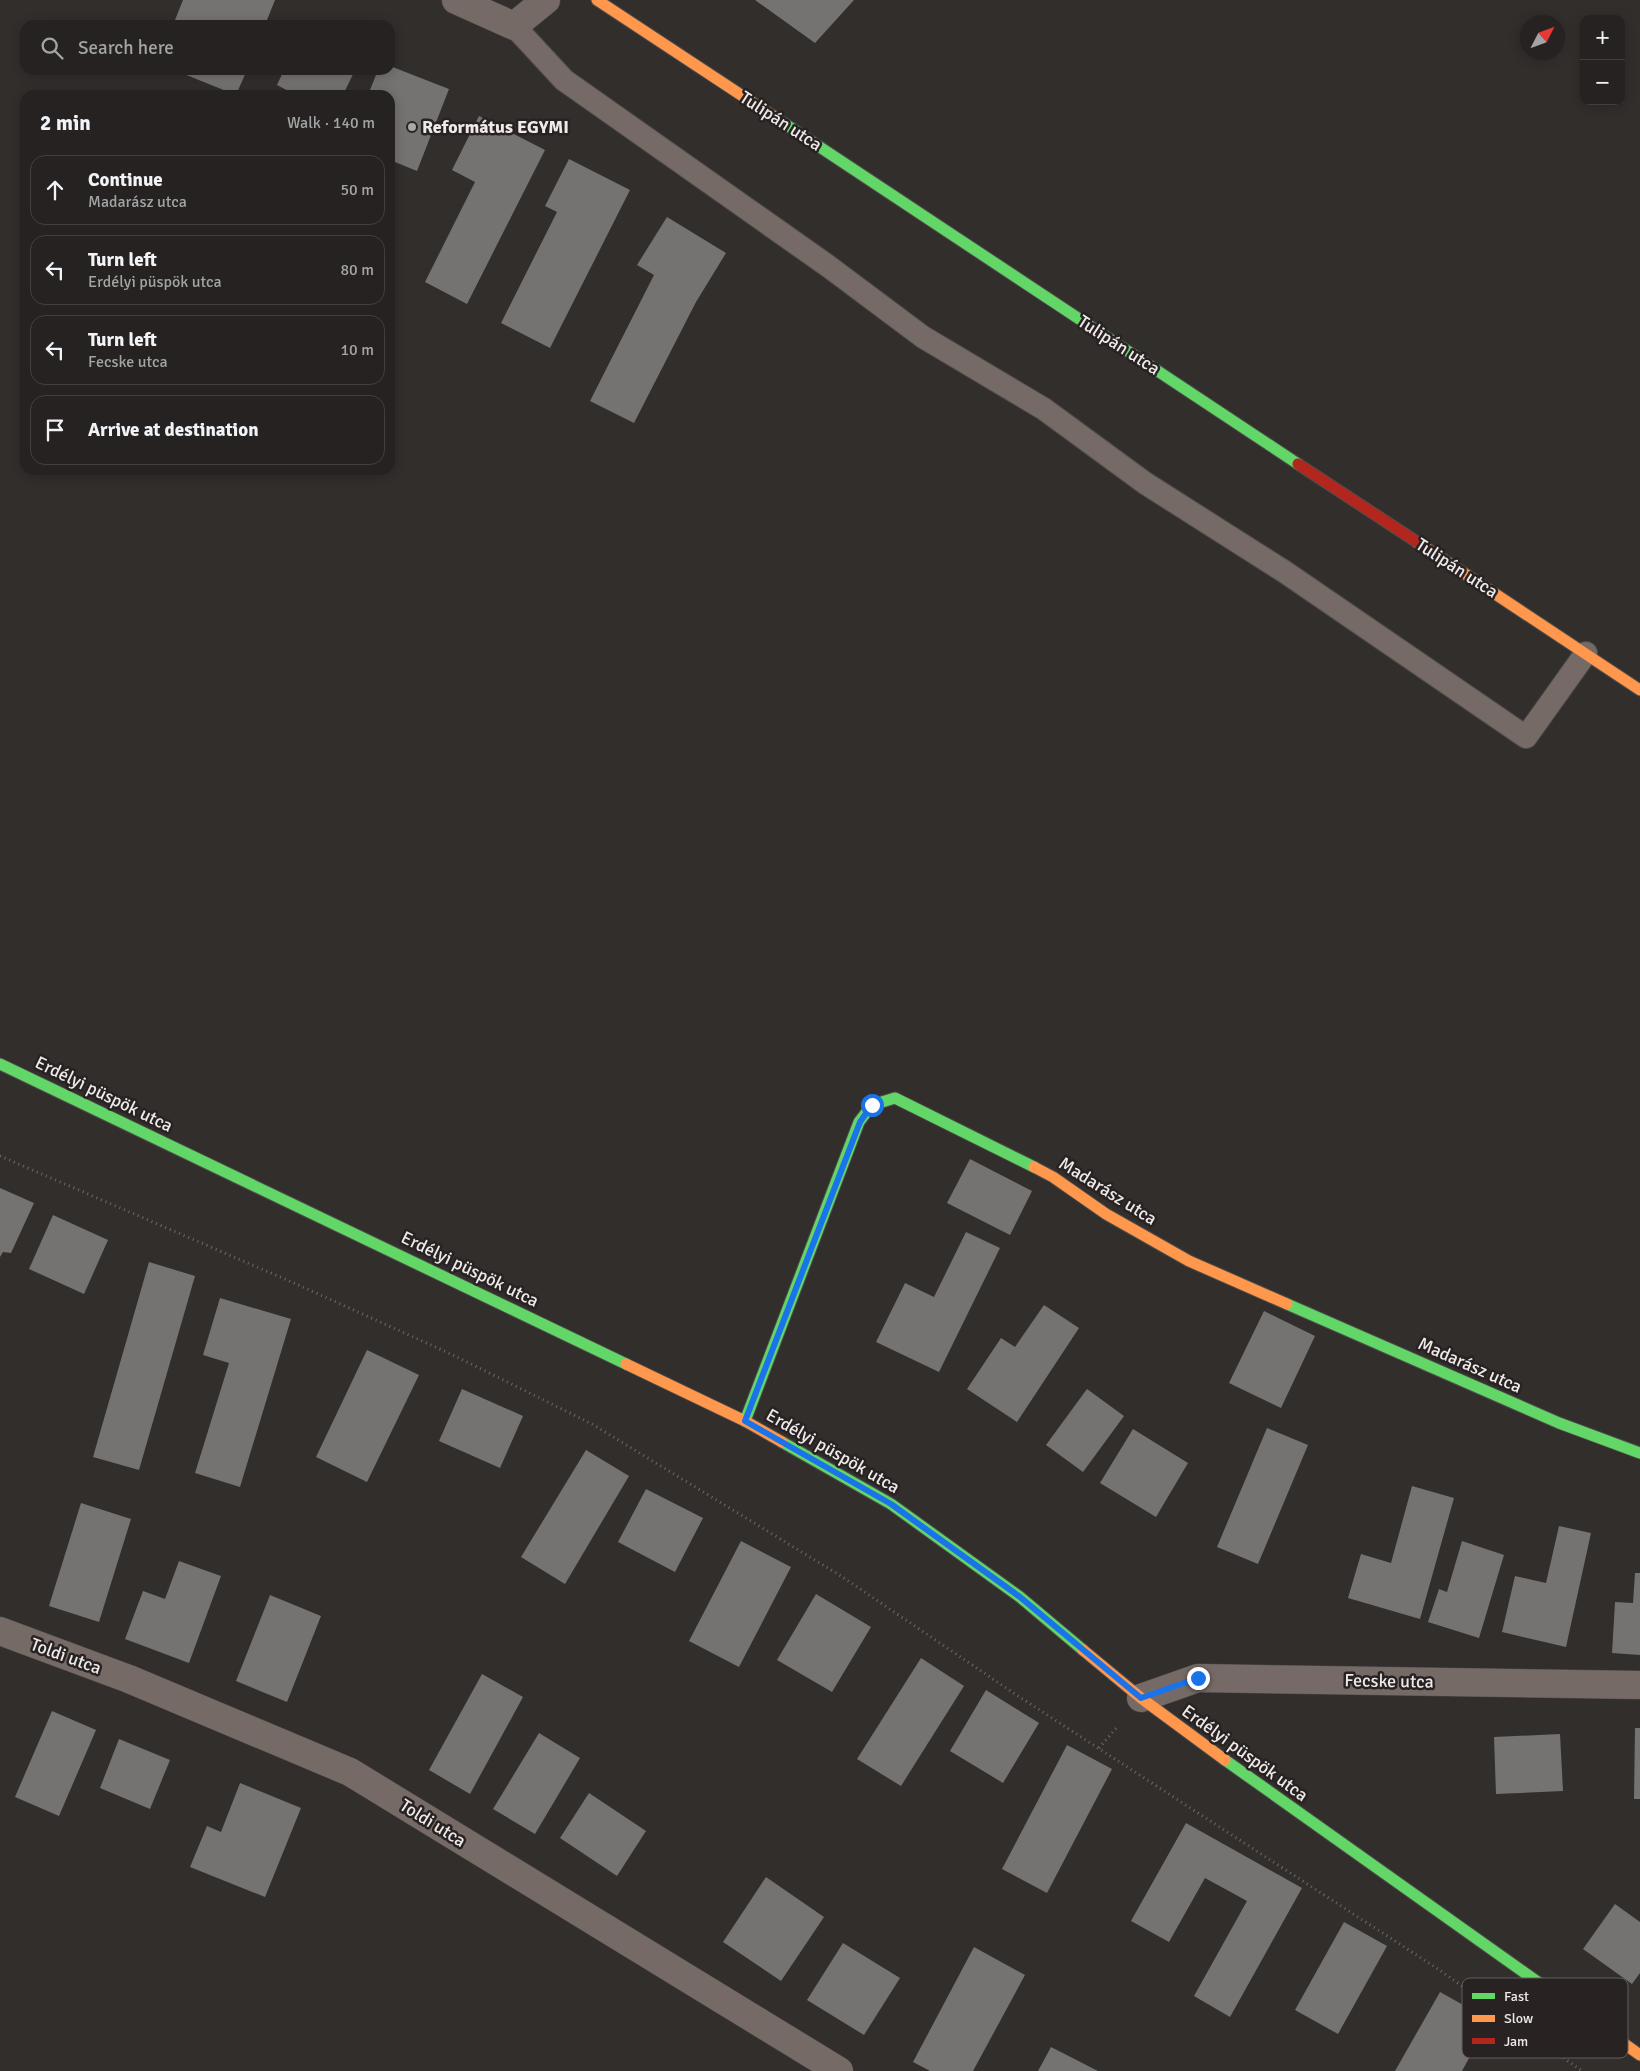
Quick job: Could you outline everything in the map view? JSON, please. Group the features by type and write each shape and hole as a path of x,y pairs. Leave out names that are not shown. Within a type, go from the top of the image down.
{"street":[{"path":"456,0 514,26 546,0"},
{"name":"Tulipán utca","path":"597,0 1640,690"},
{"name":"Erdélyi püspök utca","path":"0,1064 745,1421 891,1504 1020,1597 1141,1698 1300,1815 1531,1978"},
{"name":"Madarász utca","path":"745,1421 860,1122 872,1105 895,1098 991,1144 1053,1177 1106,1214 1189,1261 1550,1419 1640,1453"},
{"name":"Toldi utca","path":"0,1631 129,1679 350,1772 838,2071"},
{"name":"Fecske utca","path":"1141,1698 1198,1678 1640,1685"},
{"name":"Erdélyi püspök utca","path":"1628,2047 1640,2055"}],"lane":[{"path":"514,26 564,80 828,266 923,337 1044,408 1145,483 1285,572 1526,737 1586,653"}],"path":[{"path":"0,1156 453,1354 592,1424 841,1576 1016,1694 1462,1986"},
{"path":"1564,2058 1582,2071"}],"building":[{"path":"183,0 275,0 267,20 175,20"},
{"path":"755,0 854,0 815,43"},
{"name":"Református EGYMI","path":"395,68 449,89 417,171 395,162 395,90 370,90 376,75 395,75"},
{"path":"186,75 245,75 238,90 224,90"},
{"path":"282,75 353,75 345,90 286,90 277,85"},
{"path":"479,116 545,150 467,304 425,282 475,182 452,170"},
{"path":"569,159 630,190 550,348 501,323 557,212 545,206"},
{"path":"667,217 726,253 696,302 634,423 590,401 654,275 637,265"},
{"path":"970,1159 1032,1191 1010,1235 947,1203"},
{"path":"0,1188 34,1203 11,1253 3,1252 0,1257"},
{"path":"53,1215 108,1240 84,1294 29,1269"},
{"path":"966,1232 1000,1248 939,1372 876,1342 905,1283 934,1297"},
{"path":"149,1262 195,1276 139,1470 93,1457"},
{"path":"220,1298 291,1319 240,1487 195,1473 229,1363 203,1355"},
{"path":"1044,1305 1079,1328 1017,1422 967,1389 1001,1338 1015,1347"},
{"path":"1264,1311 1315,1336 1281,1408 1229,1383"},
{"path":"367,1350 419,1375 367,1482 316,1457"},
{"path":"462,1389 523,1416 500,1468 439,1441"},
{"path":"1087,1389 1124,1416 1083,1472 1046,1445"},
{"path":"1267,1428 1308,1445 1258,1564 1217,1547"},
{"path":"1133,1429 1188,1463 1156,1517 1100,1483"},
{"path":"586,1450 629,1476 565,1584 521,1557"},
{"path":"1412,1486 1454,1498 1420,1619 1348,1598 1361,1554 1391,1563"},
{"path":"646,1489 703,1518 675,1572 618,1542"},
{"path":"81,1503 131,1519 99,1622 49,1606"},
{"path":"1559,1526 1591,1533 1566,1647 1502,1632 1515,1576 1546,1583"},
{"path":"741,1541 791,1567 739,1667 689,1641"},
{"path":"1462,1541 1504,1555 1479,1638 1428,1622 1439,1589 1447,1592"},
{"path":"179,1561 221,1576 189,1663 125,1639 143,1591 165,1599"},
{"path":"1635,1573 1640,1573 1640,1655 1612,1653 1615,1602 1633,1603"},
{"path":"816,1594 871,1627 832,1692 777,1660"},
{"path":"270,1595 321,1616 287,1702 236,1681"},
{"path":"921,1658 964,1686 901,1786 857,1759"},
{"path":"482,1674 523,1697 470,1794 429,1770"},
{"path":"986,1690 1039,1723 1003,1783 950,1751"},
{"path":"52,1711 96,1730 59,1816 15,1797"},
{"path":"1635,1728 1640,1728 1640,1799 1634,1799"},
{"path":"539,1733 580,1758 535,1834 493,1809"},
{"path":"1560,1734 1563,1791 1496,1794 1494,1737"},
{"path":"119,1739 170,1760 150,1809 100,1788"},
{"path":"1067,1745 1112,1769 1047,1893 1002,1869"},
{"path":"240,1783 301,1808 265,1897 190,1867 207,1826 221,1832"},
{"path":"589,1793 646,1831 617,1876 560,1838"},
{"path":"1186,1823 1302,1888 1230,2017 1194,1996 1247,1901 1205,1878 1169,1942 1131,1921"},
{"path":"766,1877 824,1917 781,1981 723,1942"},
{"path":"1615,1904 1640,1922 1640,1973 1632,1984 1628,1981 1628,1978 1624,1978 1583,1949"},
{"path":"1344,1922 1387,1946 1338,2034 1295,2010"},
{"path":"843,1943 900,1978 864,2035 807,2000"},
{"path":"974,1947 1025,1975 973,2071 930,2071 913,2062"},
{"path":"1440,1992 1462,2004 1462,2058 1469,2058 1462,2071 1395,2071"},
{"path":"1051,2047 1098,2071 1038,2071"}],"traffic: fast":[{"path":"773,116 1298,464"},
{"path":"0,1064 626,1364"},
{"path":"745,1421 859,1122 872,1105 895,1098 1034,1167"},
{"path":"1287,1304 1559,1423 1640,1453"},
{"path":"782,1442 891,1504 1020,1597 1083,1650"},
{"path":"1225,1760 1532,1978"}],"traffic: slow":[{"path":"597,0 773,116"},
{"path":"1417,542 1640,690"},
{"path":"1034,1167 1053,1177 1106,1214 1189,1261 1287,1304"},
{"path":"626,1364 745,1421 782,1442"},
{"path":"1083,1650 1141,1698 1225,1760"},
{"path":"1628,2046 1640,2055"}],"traffic: jam":[{"path":"1298,464 1417,542"}],"place":[{"name":"Református EGYMI","path":"412,127"}],"route":[{"path":"872,1105 860,1122 745,1421 891,1504 1020,1597 1141,1698 1198,1678"}]}
